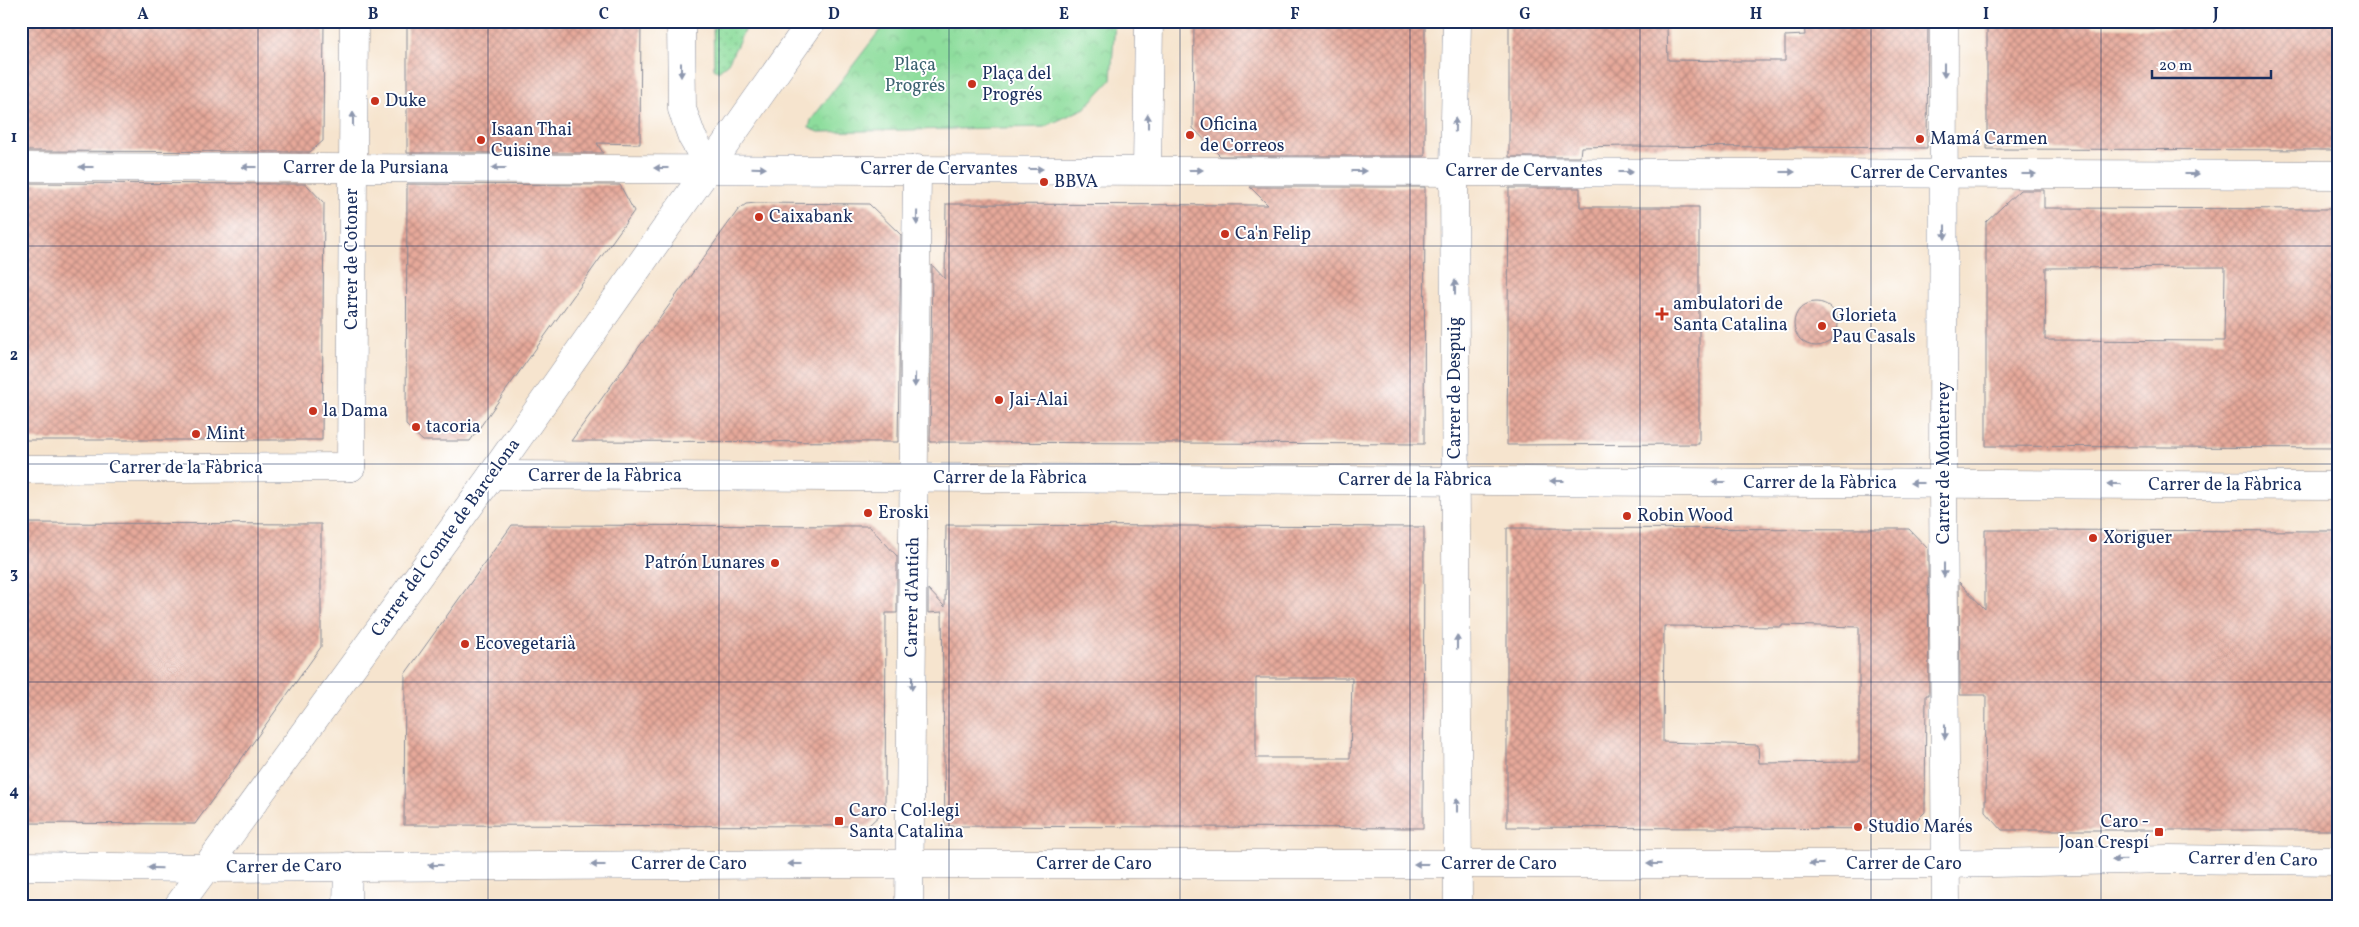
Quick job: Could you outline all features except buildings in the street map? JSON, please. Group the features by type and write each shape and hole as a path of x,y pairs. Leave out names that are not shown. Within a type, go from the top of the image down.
{"street":[{"name":"Carrer de Cotoner","path":"351,467 354,21"},
{"path":"681,21 682,109 692,137 710,168 812,21"},
{"path":"1147,170 1149,21"},
{"name":"Carrer de Despuig","path":"1457,21 1454,171 1458,906"},
{"name":"Carrer de Monterrey","path":"1944,21 1943,483 1946,906"},
{"name":"Carrer de la Pursiana","path":"21,167 710,168"},
{"name":"Carrer de Cervantes","path":"710,168 2338,175"},
{"name":"Carrer del Comte de Barcelona","path":"178,906 492,476 710,168"},
{"name":"Carrer d'Antich","path":"909,906 917,169"},
{"name":"Carrer de la Fàbrica","path":"21,469 351,467"},
{"name":"Carrer de la Fàbrica","path":"492,476 2338,486"},
{"name":"Carrer de Caro","path":"21,866 204,868 910,864 1946,864 2168,859"},
{"name":"Carrer d'en Caro","path":"2168,859 2338,861"},
{"path":"347,906 348,866"}],"green space":[{"path":"713,21 749,21 728,63 718,71 714,68"},
{"name":"Plaça Progrés","path":"887,21 1115,21 1111,80 1085,108 1044,127 819,132 809,128 811,120"}],"place":[{"name":"Plaça del Progrés","path":"972,84"},
{"name":"Duke","path":"375,101"},
{"name":"Oficina de Correos","path":"1190,135"},
{"name":"Mamá Carmen","path":"1920,139"},
{"name":"Isaan Thai Cuisine","path":"481,140"},
{"name":"BBVA","path":"1044,182"},
{"name":"Caixabank","path":"759,217"},
{"name":"Ca'n Felip","path":"1225,234"},
{"name":"ambulatori de Santa Catalina","path":"1662,314"},
{"name":"Glorieta Pau Casals","path":"1822,326"},
{"name":"Jai-Alai","path":"999,400"},
{"name":"la Dama","path":"313,411"},
{"name":"tacoria","path":"416,427"},
{"name":"Mint","path":"196,434"},
{"name":"Eroski","path":"868,513"},
{"name":"Robin Wood","path":"1627,516"},
{"name":"Xoriguer","path":"2093,538"},
{"name":"Patrón Lunares","path":"775,563"},
{"name":"Ecovegetarià","path":"465,644"},
{"name":"Caro - Col·legi Santa Catalina","path":"839,821"},
{"name":"Studio Marés","path":"1858,827"},
{"name":"Caro - Joan Crespí","path":"2159,832"}]}
